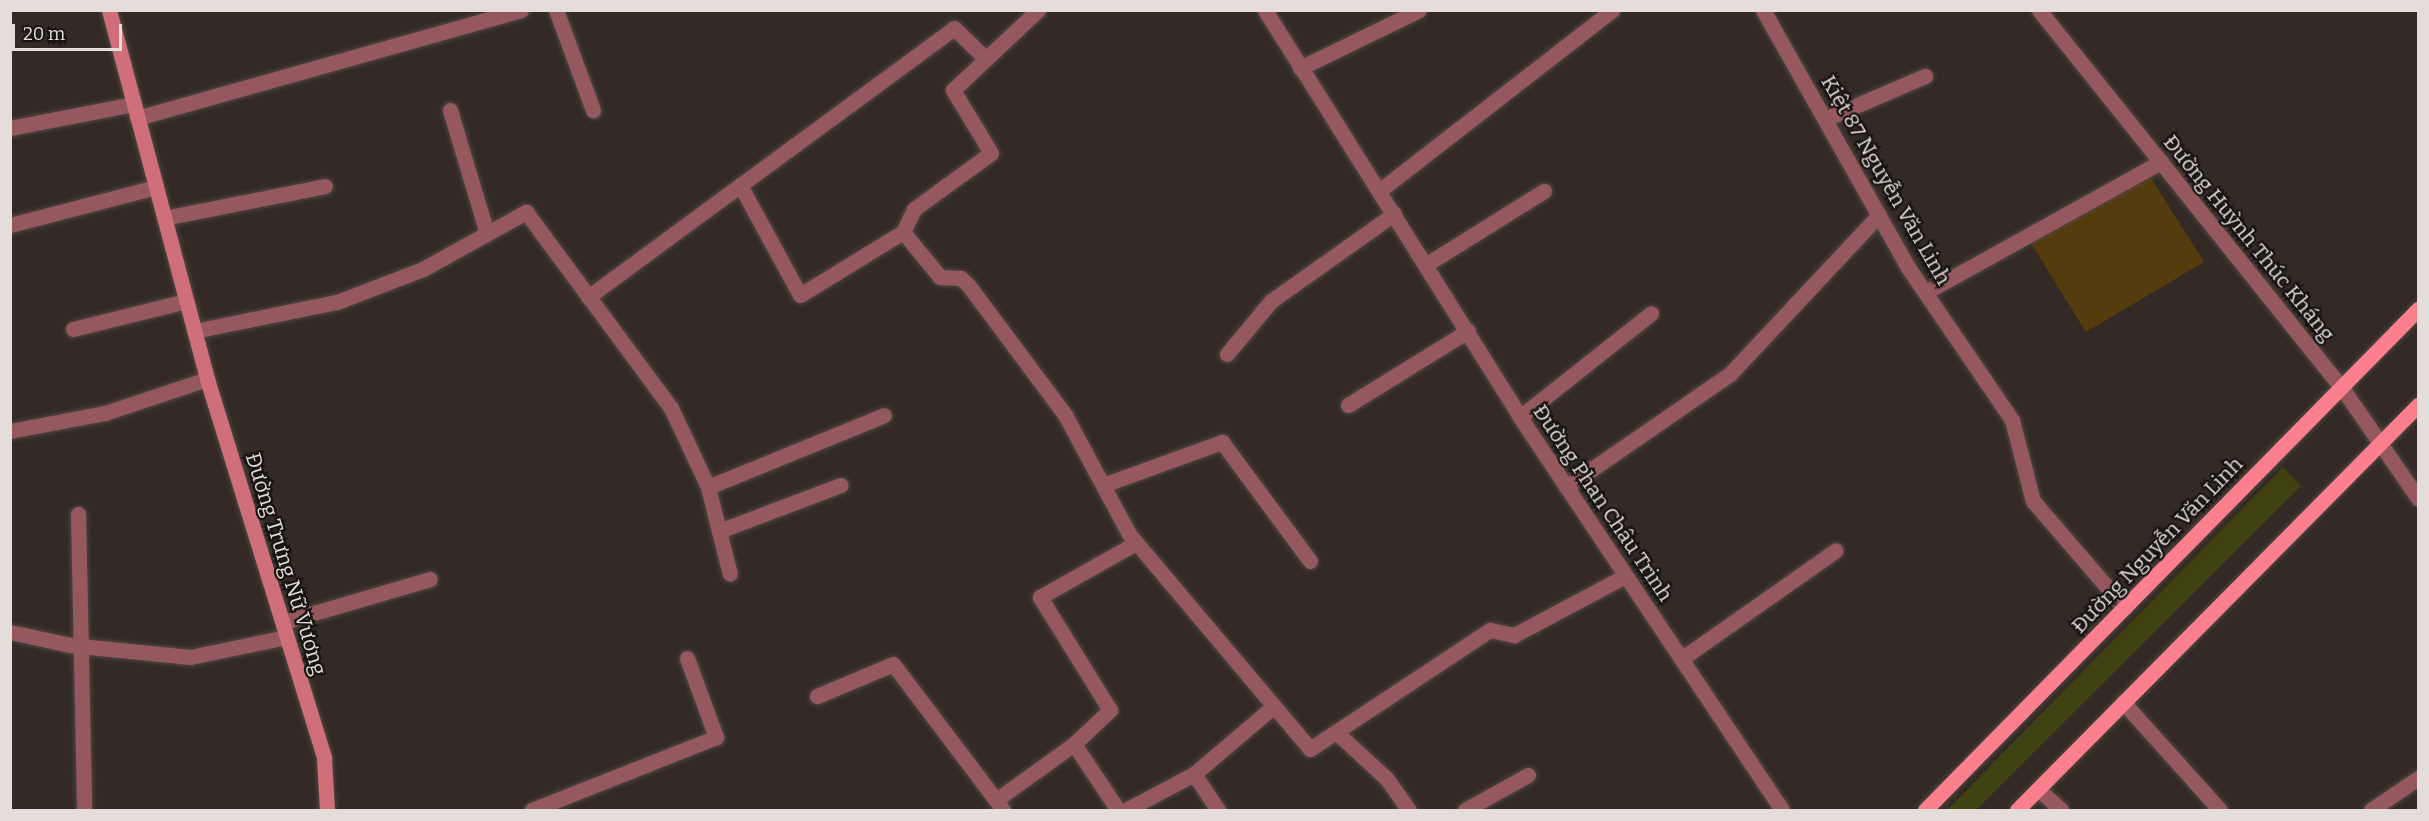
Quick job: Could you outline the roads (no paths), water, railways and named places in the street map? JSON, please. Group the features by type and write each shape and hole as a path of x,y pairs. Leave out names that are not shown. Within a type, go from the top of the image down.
{"main road":[{"name":"Đường Trưng Nữ Vương","path":"109,10 207,379 324,758 327,810"},
{"name":"Đường Nguyễn Văn Linh","path":"1925,810 2418,309"},
{"path":"2017,810 2418,405"}],"street":[{"path":"10,128 136,111 521,10"},
{"path":"556,10 592,110"},
{"path":"740,185 800,295 903,232 914,209 991,153 953,90 1038,10"},
{"name":"Đường Phan Châu Trinh","path":"1265,10 1427,264 1520,417 1782,810"},
{"path":"1300,68 1419,10"},
{"path":"1379,191 1612,10"},
{"name":"Kiệt 87 Nguyễn Văn Linh","path":"1763,10 1879,215 1926,292 2012,420 2033,501 2125,608"},
{"name":"Đường Huỳnh Thúc Kháng","path":"2039,10 2342,388 2383,441 2418,498"},
{"path":"588,297 954,27 985,58"},
{"path":"1825,119 1925,76"},
{"path":"450,110 487,233"},
{"path":"1926,292 2161,162"},
{"path":"164,218 325,186"},
{"path":"10,225 156,187"},
{"path":"1427,264 1544,191"},
{"path":"194,332 337,302 423,269 526,212 671,408 708,488 730,574"},
{"path":"1227,354 1271,301 1394,214"},
{"path":"1566,486 1730,374 1879,215"},
{"path":"903,232 940,277 961,278 969,286 1065,415 1136,543 1310,749 1490,630 1514,635 1625,576"},
{"path":"73,329 186,301"},
{"path":"1520,417 1651,313"},
{"path":"1348,405 1468,331"},
{"path":"10,431 105,413 207,379"},
{"path":"708,488 884,415"},
{"path":"1103,485 1222,442 1310,561"},
{"path":"719,531 841,485"},
{"path":"78,514 85,646 84,810"},
{"path":"817,696 893,664 999,805 1074,744 1110,710 1040,597 1136,543"},
{"path":"1681,659 1836,550"},
{"path":"283,622 430,579"},
{"path":"10,632 85,646 190,657 287,637"},
{"path":"532,810 716,737 687,658"},
{"path":"2123,702 2220,810"},
{"path":"1126,810 1194,774 1275,706"},
{"path":"1336,732 1387,779 1409,810"},
{"path":"1074,744 1118,810"},
{"path":"1194,774 1218,810"},
{"path":"1465,810 1528,775"},
{"path":"2371,810 2418,778"},
{"path":"2038,789 2061,810"}]}
